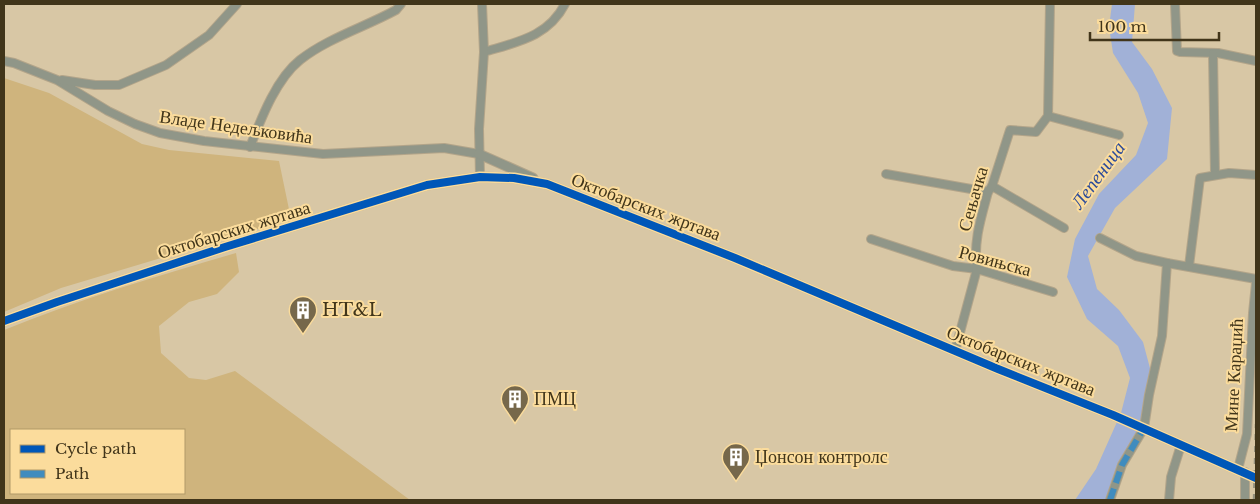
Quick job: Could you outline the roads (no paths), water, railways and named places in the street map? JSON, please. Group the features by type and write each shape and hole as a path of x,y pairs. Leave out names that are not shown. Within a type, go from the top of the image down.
{"street":[{"path":"57,80 95,85 119,85 166,65 209,35 237,4"},
{"path":"250,147 265,111 280,83 299,61 325,45 396,10 401,4"},
{"path":"480,177 480,97 484,52 482,4"},
{"path":"484,52 540,33 556,17 565,4"},
{"path":"1050,4 1048,116 1119,135"},
{"path":"1175,4 1177,50 1180,52 1218,53 1256,61"},
{"path":"1213,54 1215,174"},
{"name":"Владе Недељковића","path":"4,61 57,80 108,111 160,134 250,147 323,154 444,148 479,154"},
{"name":"Сењачка","path":"955,351 977,269 975,255 977,232 1010,130 1036,132 1048,116"},
{"path":"479,154 547,184"},
{"path":"1189,266 1200,178 1229,173 1256,175"},
{"path":"886,174 990,189 1064,228"},
{"name":"Октобарских жртава","path":"4,321 225,247 427,185 480,177 514,178 547,184 735,258 955,351 1141,426 1256,478"},
{"path":"1100,238 1136,256 1256,281"},
{"name":"Ровињска","path":"871,239 953,266 977,269 1053,292"},
{"path":"1110,500 1122,465 1141,426 1149,394 1162,336 1167,263"},
{"name":"Мине Караџић","path":"1245,500 1241,471 1247,434 1256,281"},
{"path":"1169,500 1171,477 1181,445"}],"water":[{"path":"1112,4 1135,4 1132,42 1152,69 1172,108 1167,159 1115,208 1088,256 1097,289 1119,310 1143,342 1151,372 1143,420 1106,500 1075,500 1096,469 1121,413 1130,378 1118,346 1087,319 1067,277 1075,239 1099,194 1136,155 1148,123 1138,93 1113,53 1109,27"}],"railway":[{"path":"1254,500 1256,424"}],"place":[{"name":"HT&L","path":"303,334"},
{"name":"ПМЦ","path":"515,423"},
{"name":"Џонсон контролс","path":"736,481"}],"water label":[{"name":"Лепеница","path":"1098,175"}]}
